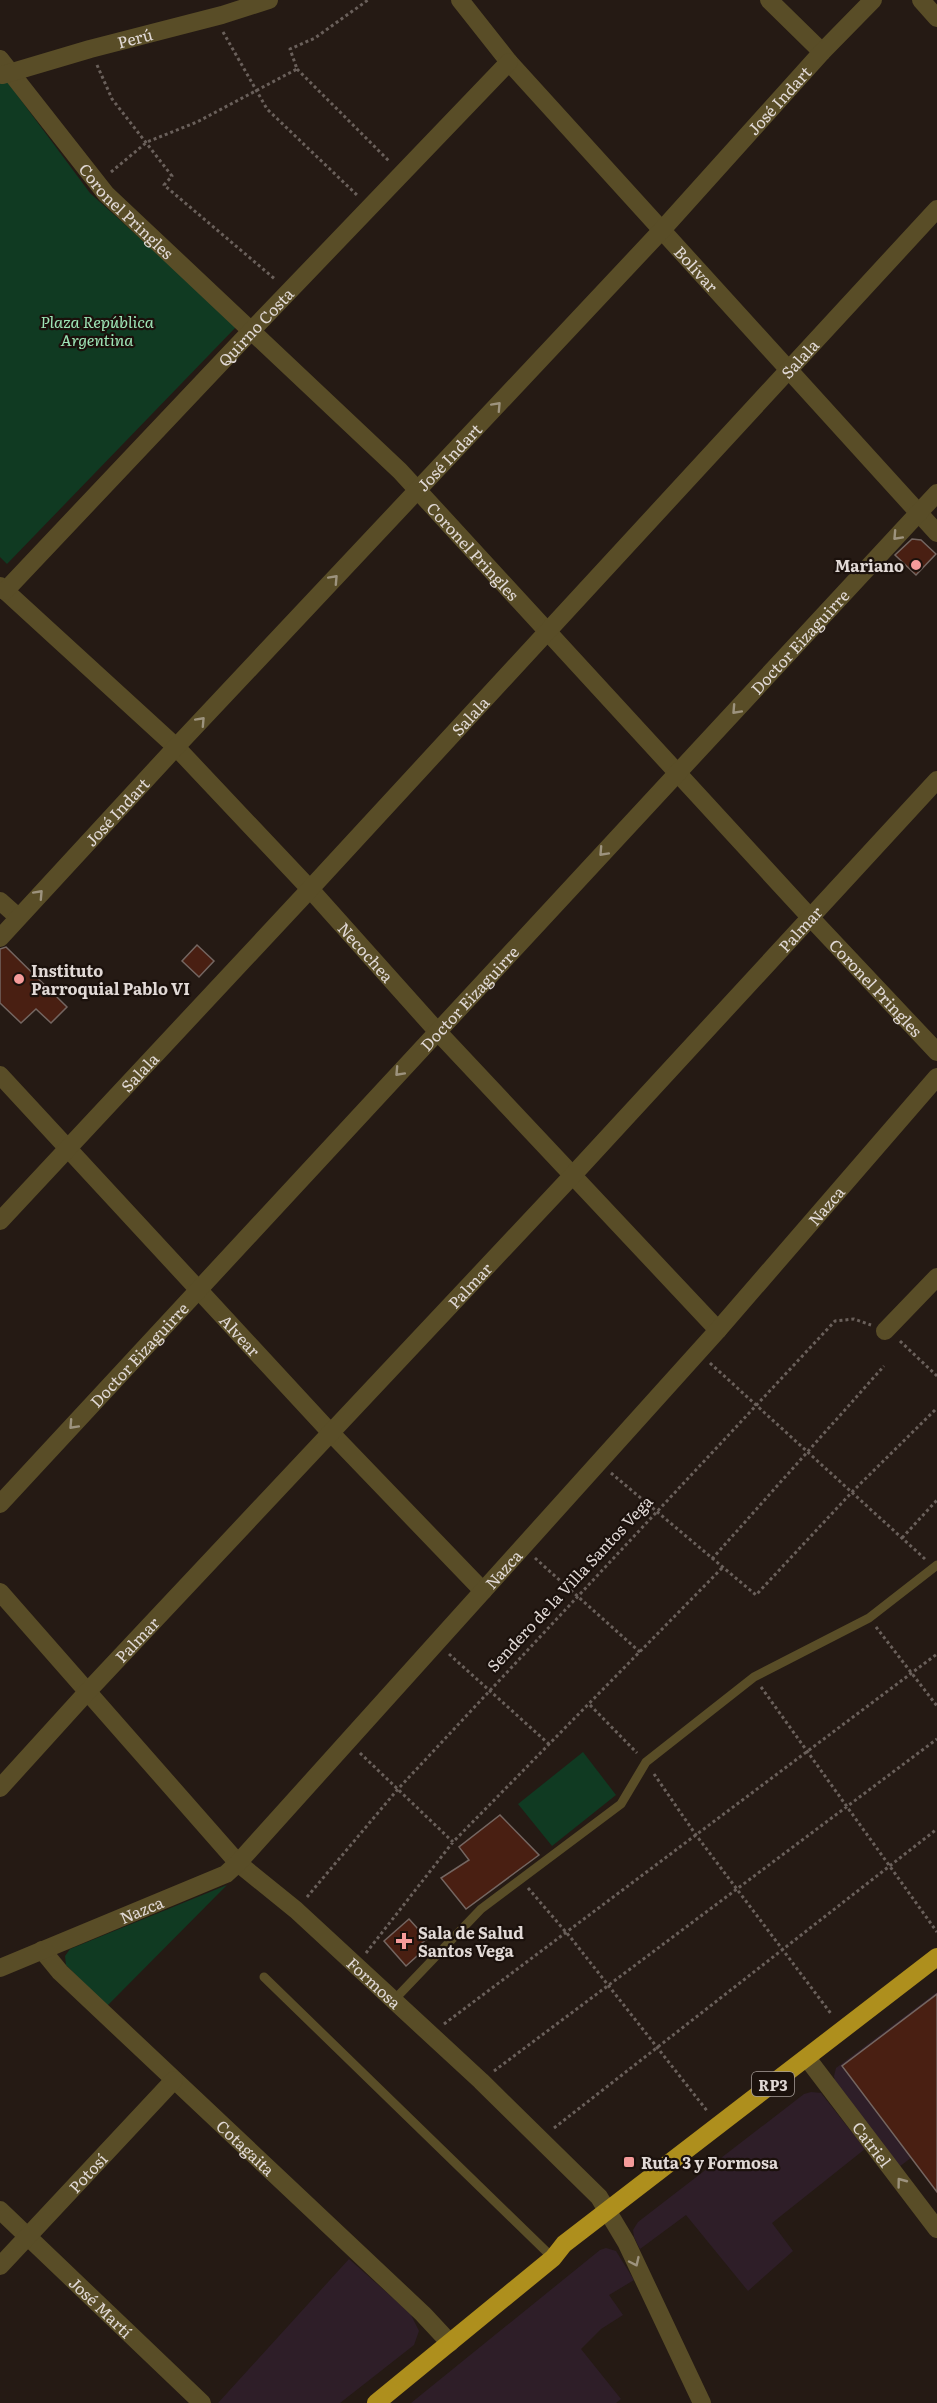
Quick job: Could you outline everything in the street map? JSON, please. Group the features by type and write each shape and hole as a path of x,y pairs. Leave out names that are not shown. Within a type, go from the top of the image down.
{"highway":[{"name":"RP3","path":"376,2403 554,2258 564,2244 937,1957"}],"street":[{"name":"Perú","path":"4,69 90,49 217,11 269,0"},
{"name":"Bolívar","path":"460,0 509,62 937,533"},
{"path":"769,0 822,52"},
{"name":"José Indart","path":"0,938 176,747 661,231 822,52 873,0"},
{"path":"921,0 937,18"},
{"name":"Quirno Costa","path":"3,589 509,62"},
{"name":"Coronel Pringles","path":"4,69 118,206 400,471 937,1052"},
{"name":"Salala","path":"0,1221 310,889 937,209"},
{"name":"Doctor Eizaguirre","path":"0,1504 937,493"},
{"name":"Necochea","path":"3,589 176,747 310,889 437,1031 717,1330"},
{"name":"Palmar","path":"0,1788 88,1691 572,1176 809,916 937,780"},
{"path":"0,901 18,917"},
{"name":"Alvear","path":"0,1075 331,1433 483,1591"},
{"name":"Nazca","path":"0,1968 226,1874 238,1863 698,1352 937,1077"},
{"path":"885,1331 937,1277"},
{"name":"Formosa","path":"0,1592 238,1863 296,1910 481,2081 585,2181 608,2210 626,2242 702,2403"},
{"name":"Cotagaita","path":"42,1950 60,1972 423,2314 450,2343"},
{"name":"Catriel","path":"807,2058 937,2229"},
{"name":"Potosí","path":"0,2266 174,2080"},
{"name":"José Martí","path":"0,2210 202,2403"}],"lane":[{"path":"394,2000 481,1909 621,1804 646,1762 754,1677 869,1618 936,1566"},
{"path":"264,1977 554,2258"}],"path":[{"path":"368,0 315,38 290,50 297,69 402,174"},
{"path":"217,11 267,109 359,197"},
{"path":"90,49 112,99 172,176 164,185 289,291"},
{"path":"98,183 147,142 197,122 297,69"},
{"name":"Sendero de la Villa Santos Vega","path":"296,1910 398,1789 835,1321 854,1319 885,1331 902,1342 937,1376"},
{"path":"698,1352 902,1538 936,1566"},
{"path":"712,1559 884,1366"},
{"path":"599,1462 756,1595 852,1492 937,1408"},
{"path":"902,1538 937,1500"},
{"path":"522,1547 641,1653"},
{"path":"356,1966 453,1842 723,1567"},
{"path":"869,1618 937,1706"},
{"path":"437,1642 550,1745"},
{"path":"430,2034 937,1654"},
{"path":"754,1677 937,1932"},
{"path":"590,1705 646,1762 781,1951 843,2030"},
{"path":"481,2081 937,1739"},
{"path":"348,1741 453,1842"},
{"path":"541,2139 937,1829"},
{"path":"521,1879 566,1932 719,2125"}],"shaded area":[{"path":"937,1992 937,2138 899,2167 835,2084 834,2076 836,2068"},
{"path":"821,2093 865,2149 772,2223 793,2251 748,2291 686,2215 640,2249 633,2230 638,2222 804,2094"},
{"path":"606,2248 616,2251 634,2280 609,2295 623,2315 601,2329 581,2349 621,2399 616,2403 411,2403 600,2250"},
{"path":"349,2259 410,2313 419,2331 414,2345 340,2403 218,2403"}],"green space":[{"name":"Plaza República Argentina","path":"6,80 90,193 237,326 7,564 0,557 0,83"},
{"path":"583,1752 616,1795 552,1846 518,1804"},
{"path":"227,1885 107,2006 66,1965 65,1956 70,1949"}],"building":[{"name":"Mariano","path":"912,539 921,540 936,554 916,575 895,555"},
{"path":"197,945 214,961 199,977 182,961"},
{"name":"Instituto Parroquial Pablo VI","path":"6,947 67,1007 51,1023 36,1009 21,1023 0,1003 0,949"},
{"path":"500,1815 539,1855 466,1909 441,1878 469,1860 459,1847"},
{"name":"Sala de Salud Santos Vega","path":"409,1919 427,1939 422,1943 426,1948 406,1966 384,1941"},
{"path":"937,1994 937,2192 842,2066"}],"place":[{"name":"Mariano","path":"916,565"},
{"name":"Instituto Parroquial Pablo VI","path":"19,979"},
{"name":"Sala de Salud Santos Vega","path":"404,1941"},
{"name":"Ruta 3 y Formosa","path":"629,2162"}]}
